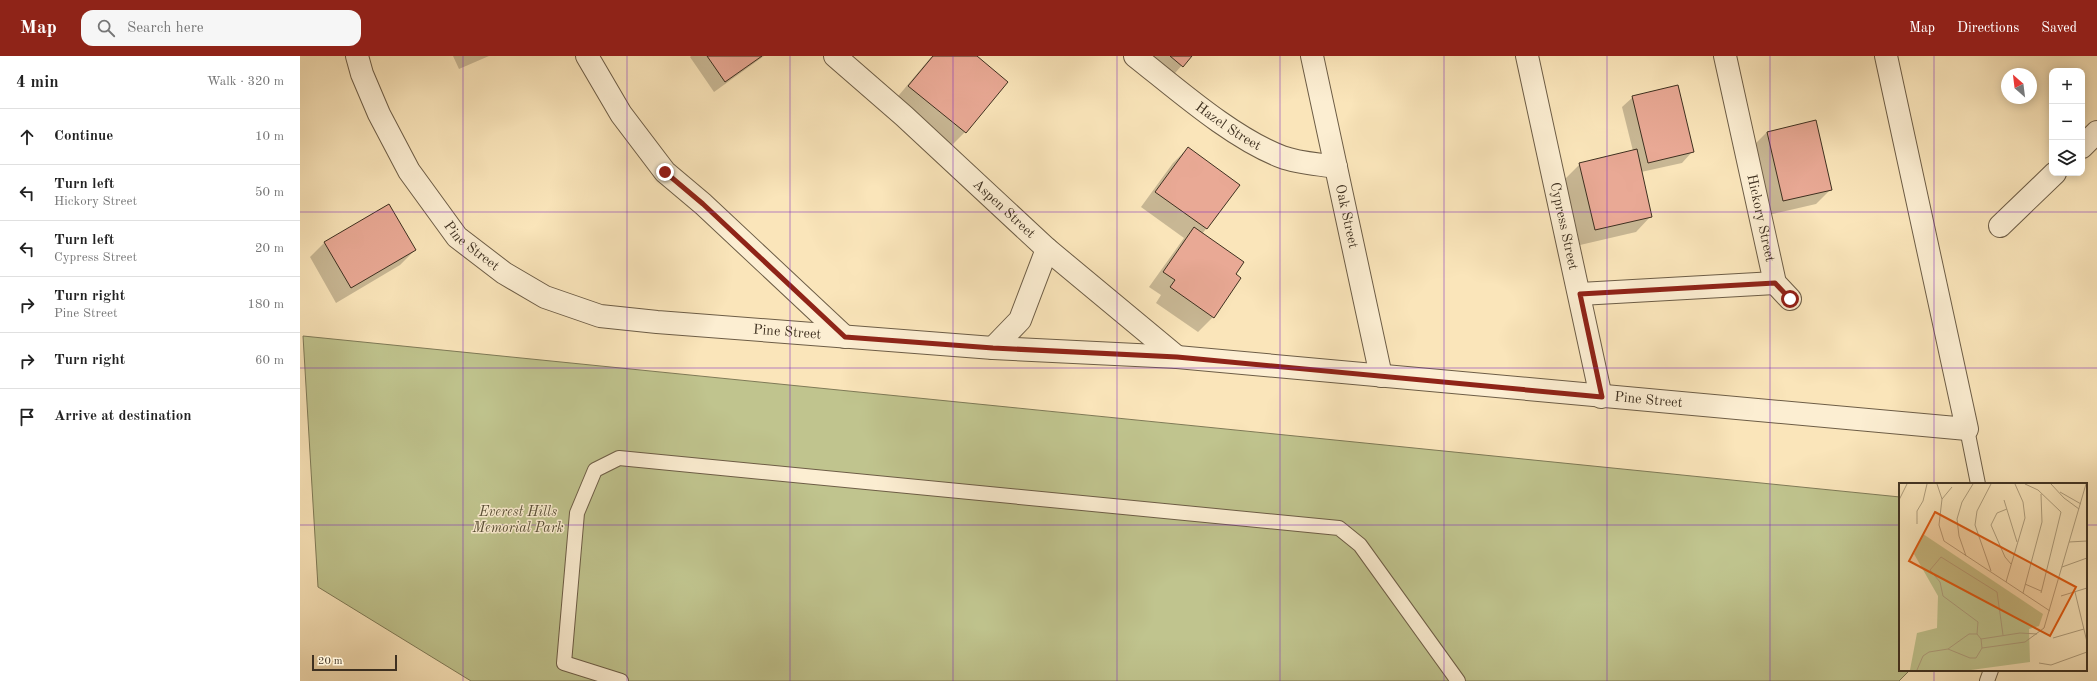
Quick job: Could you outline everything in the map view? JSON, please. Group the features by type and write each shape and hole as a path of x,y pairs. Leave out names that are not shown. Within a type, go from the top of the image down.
{"street":[{"name":"Pine Street","path":"357,56 362,74 380,114 409,171 457,236 504,273 545,297 600,316 657,322 993,348 1177,357 1602,397 1967,429"},
{"path":"587,56 621,114 665,172 703,204 845,337"},
{"name":"Aspen Street","path":"835,56 904,116 1047,249 1177,357"},
{"name":"Hazel Street","path":"1135,56 1183,95 1238,134 1282,157 1336,168"},
{"name":"Oak Street","path":"1312,56 1381,376"},
{"name":"Cypress Street","path":"1527,56 1602,397"},
{"name":"Hickory Street","path":"1580,294 1775,283 1725,56"},
{"path":"1886,56 1967,429"},
{"path":"2085,143 2097,132"},
{"path":"2000,226 2052,176"},
{"path":"993,348 1020,320 1047,249"},
{"path":"1775,283 1790,299"}],"lane":[{"path":"1967,429 1978,483"},
{"path":"621,681 564,663 577,513 595,470 619,458 1339,528 1360,545 1458,681"},
{"path":"1987,681 1992,671"}],"green space":[{"name":"Everest Hills Memorial Park","path":"303,336 1899,497 1899,671 1909,671 1899,681 471,681 318,587"}],"building":[{"path":"707,56 762,56 725,82"},
{"path":"933,56 977,56 1008,82 966,133 908,86"},
{"path":"1170,56 1192,56 1183,67"},
{"path":"1678,85 1694,152 1648,163 1632,96"},
{"path":"1816,120 1832,190 1783,201 1767,132"},
{"path":"1188,147 1240,185 1207,229 1155,192"},
{"path":"1637,149 1652,217 1595,230 1579,163"},
{"path":"389,204 416,250 351,288 324,242"},
{"path":"1194,227 1244,262 1236,274 1241,278 1214,318 1170,287 1175,280 1163,272"}],"route":[{"path":"665,172 703,204 845,337 993,348 1177,357 1602,397 1580,294 1775,283 1790,299"}]}
